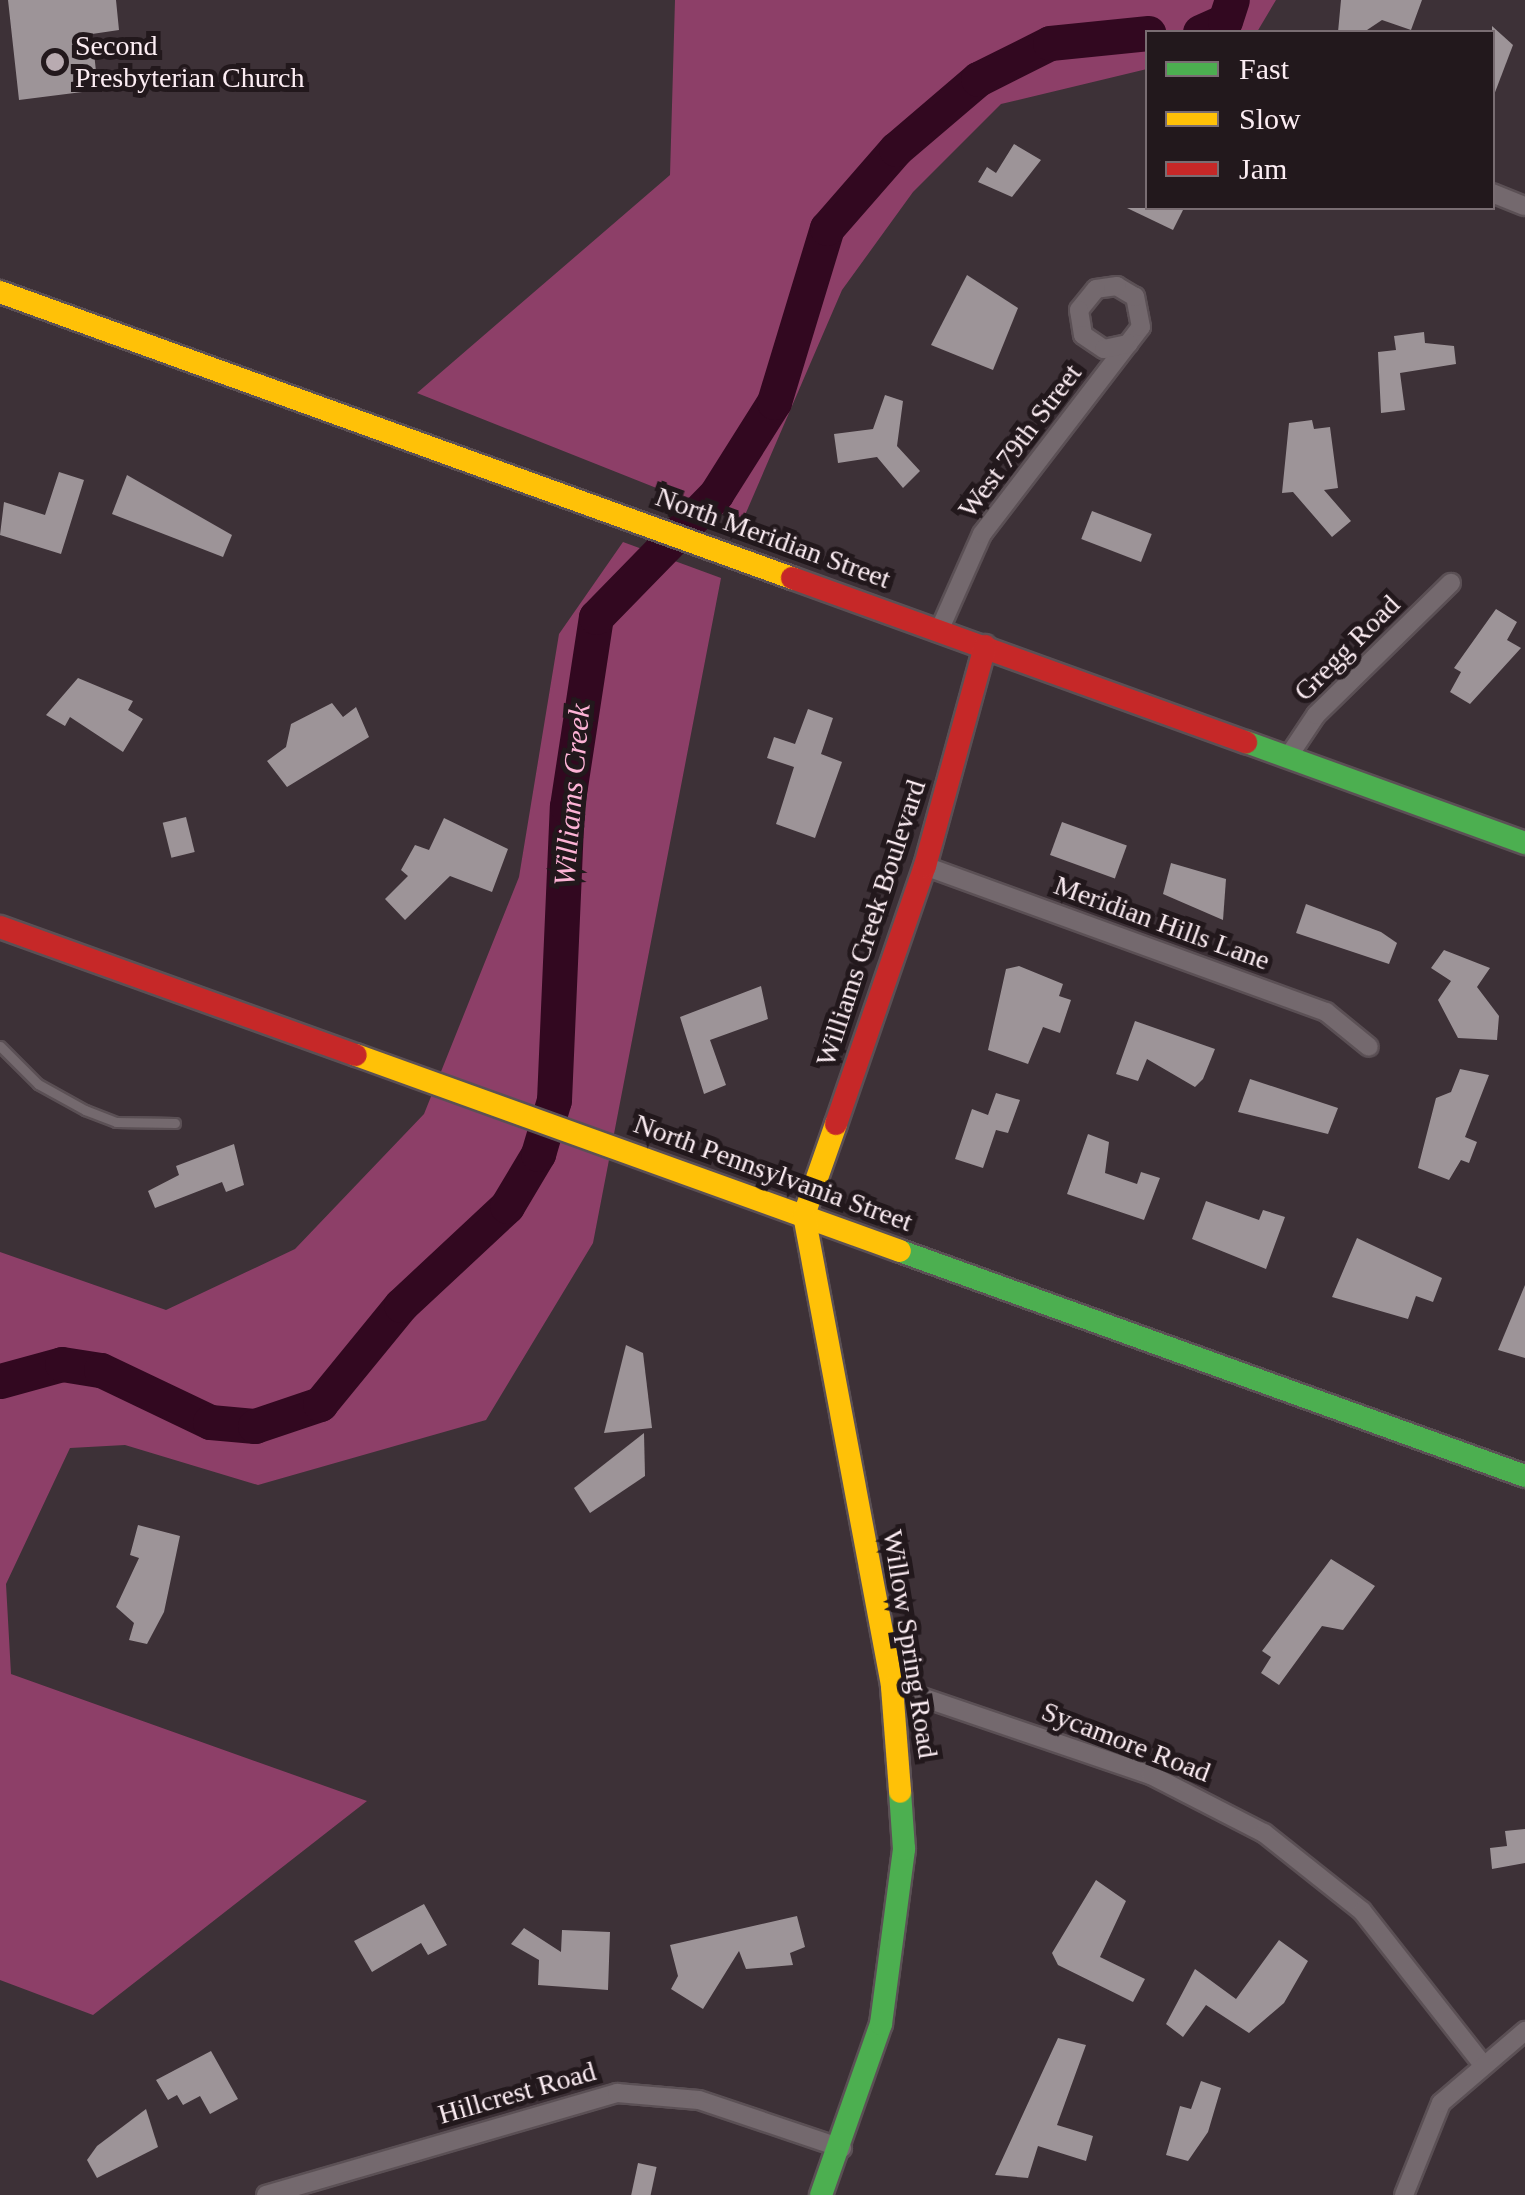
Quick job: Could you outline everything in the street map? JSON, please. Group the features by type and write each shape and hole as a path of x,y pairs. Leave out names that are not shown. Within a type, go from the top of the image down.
{"street":[{"path":"1495,194 1525,206"},
{"name":"North Meridian Street","path":"0,292 1525,843"},
{"name":"West 79th Street","path":"939,631 982,534 1128,344"},
{"name":"Gregg Road","path":"1288,757 1316,715 1451,584"},
{"name":"Williams Creek Boulevard","path":"804,1215 925,866 985,646"},
{"name":"Meridian Hills Lane","path":"925,866 1326,1012 1370,1047"},
{"name":"North Pennsylvania Street","path":"0,928 1525,1476"},
{"name":"Willow Spring Road","path":"804,1215 892,1687 903,1807 898,1924 869,2070 821,2195"},
{"name":"Sycamore Road","path":"892,1687 1152,1775 1264,1833 1362,1911 1480,2061"},
{"path":"1404,2195 1431,2118 1480,2061 1525,2031"},
{"path":"1502,2045 1525,2044"},
{"name":"Hillcrest Road","path":"266,2195 617,2094 699,2100 842,2148"}],"lane":[{"path":"0,1046 38,1084 85,1110 116,1122 174,1122"}],"shaded area":[{"path":"675,0 1276,0 1258,30 1145,30 1145,69 1001,104 913,192 842,290 742,522 417,393 670,175"},
{"path":"623,542 721,578 593,1243 486,1420 258,1485 125,1445 70,1448 6,1584 11,1674 367,1801 93,2015 0,1980 0,1252 166,1310 295,1249 424,1114 519,877 559,634"}],"building":[{"name":"Second Presbyterian Church","path":"8,0 116,0 119,30 92,34 98,90 19,100"},
{"path":"1341,0 1422,0 1411,30 1382,20 1367,30 1338,30"},
{"path":"1492,26 1513,45 1495,92 1495,30"},
{"path":"1014,144 1041,160 1012,197 978,182 987,167 996,173"},
{"path":"1127,208 1183,210 1173,230"},
{"path":"967,275 1018,308 993,370 931,345"},
{"path":"1424,332 1425,343 1454,346 1456,364 1400,373 1405,410 1381,413 1378,352 1396,350 1394,336"},
{"path":"885,395 903,401 897,446 920,471 903,488 877,457 838,463 834,434 873,429"},
{"path":"1312,420 1314,429 1330,427 1338,488 1324,490 1351,521 1332,537 1293,492 1282,493 1289,423"},
{"path":"59,472 84,480 61,554 0,535 4,502 45,515"},
{"path":"127,475 232,535 223,557 112,514"},
{"path":"1092,511 1152,534 1141,562 1081,539"},
{"path":"1496,609 1517,622 1507,640 1521,648 1470,704 1450,692 1461,672 1454,668"},
{"path":"78,678 133,701 128,710 143,719 123,752 70,717 65,726 46,715"},
{"path":"332,703 343,717 356,707 369,737 287,787 267,761 286,747 291,724"},
{"path":"808,709 833,718 821,754 842,762 815,838 776,824 794,767 767,758 774,737 795,744"},
{"path":"186,817 195,852 171,858 163,823"},
{"path":"444,818 508,849 492,892 450,876 405,920 385,899 408,876 401,870 415,845 429,850"},
{"path":"1062,822 1127,846 1115,878 1050,855"},
{"path":"1171,863 1226,879 1223,920 1163,894"},
{"path":"1306,904 1381,932 1397,943 1389,964 1296,933"},
{"path":"1444,950 1490,968 1477,987 1499,1016 1497,1040 1458,1038 1438,1000 1451,981 1431,968"},
{"path":"1019,966 1063,984 1059,996 1071,1000 1060,1033 1043,1027 1028,1064 988,1050 1006,969"},
{"path":"761,986 768,1019 710,1040 726,1085 704,1094 680,1017"},
{"path":"1135,1021 1215,1049 1203,1079 1195,1087 1147,1059 1138,1081 1116,1074"},
{"path":"1460,1069 1489,1075 1465,1137 1477,1142 1469,1163 1461,1160 1449,1180 1418,1168 1436,1098 1451,1092"},
{"path":"1250,1079 1338,1108 1328,1134 1238,1112"},
{"path":"996,1093 1020,1100 1008,1133 996,1130 983,1168 955,1159 972,1109 988,1115"},
{"path":"1088,1134 1109,1142 1105,1173 1137,1184 1141,1172 1160,1178 1144,1220 1067,1194"},
{"path":"234,1144 244,1185 226,1192 222,1182 155,1208 148,1191 179,1175 176,1166"},
{"path":"1206,1201 1259,1220 1263,1210 1285,1217 1266,1269 1192,1239"},
{"path":"1357,1238 1442,1278 1433,1302 1416,1296 1408,1319 1332,1297"},
{"path":"1525,1285 1525,1358 1498,1350"},
{"path":"626,1345 643,1353 652,1428 604,1433"},
{"path":"644,1433 645,1476 590,1513 574,1488"},
{"path":"138,1525 180,1536 164,1612 147,1644 129,1640 134,1623 116,1607 139,1558 130,1555"},
{"path":"1331,1559 1375,1586 1343,1630 1322,1626 1279,1685 1261,1673 1271,1657 1262,1651"},
{"path":"1525,1829 1525,1863 1492,1869 1490,1848 1507,1846 1505,1831"},
{"path":"1096,1880 1126,1901 1100,1957 1145,1979 1133,2002 1058,1965 1052,1953"},
{"path":"424,1904 447,1945 428,1955 421,1943 372,1972 354,1941"},
{"path":"797,1916 805,1947 790,1953 793,1965 746,1969 739,1951 703,2009 671,1989 678,1976 670,1945"},
{"path":"524,1928 561,1952 562,1930 610,1932 608,1990 538,1985 539,1960 511,1944"},
{"path":"1279,1940 1308,1961 1284,2003 1249,2033 1206,2005 1183,2037 1166,2024 1195,1969 1236,1999"},
{"path":"1058,2038 1086,2045 1057,2125 1093,2136 1086,2161 1038,2146 1028,2178 995,2175"},
{"path":"211,2051 238,2099 210,2114 200,2096 183,2105 177,2095 168,2100 156,2080"},
{"path":"1201,2081 1221,2088 1208,2132 1188,2161 1166,2155 1180,2106 1191,2109"},
{"path":"146,2109 158,2147 97,2178 87,2160 97,2146"},
{"path":"638,2163 657,2167 651,2195 631,2195"}],"waterway":[{"name":"Williams Creek","path":"1205,30 1225,21 1232,0"},
{"name":"Williams Creek","path":"0,1381 62,1364 101,1370 210,1422 255,1426 320,1404 401,1305 507,1206 538,1154 554,1100 567,806 596,617 716,494 774,402 827,228 896,149 978,79 1050,43 1145,33"}],"traffic: fast":[{"path":"1246,742 1525,843"},
{"path":"900,1251 1525,1476"},
{"path":"821,2195 881,2024 904,1849 900,1792"}],"traffic: slow":[{"path":"0,292 792,578"},
{"path":"356,1055 900,1251"},
{"path":"836,1124 804,1215 892,1687 900,1792"}],"traffic: jam":[{"path":"792,578 1246,742"},
{"path":"836,1124 925,866 985,646"},
{"path":"0,927 356,1055"}],"place":[{"name":"Second Presbyterian Church","path":"55,62"}]}
